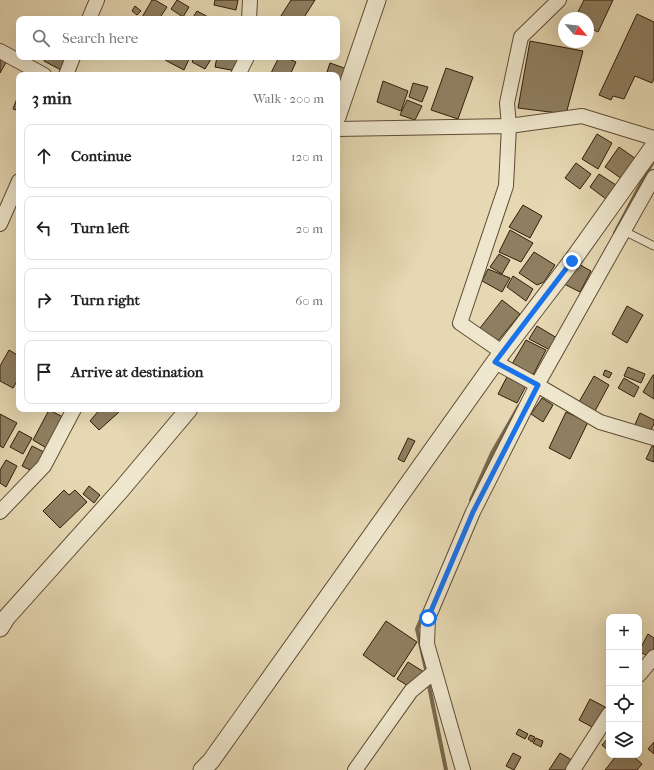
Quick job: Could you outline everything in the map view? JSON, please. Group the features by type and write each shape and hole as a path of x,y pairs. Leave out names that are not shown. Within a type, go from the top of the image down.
{"street":[{"path":"90,16 97,0"},
{"path":"249,16 250,0"},
{"path":"340,108 377,0"},
{"path":"559,0 521,37 506,103 508,126 506,186 460,323 499,357 538,385 600,422 654,438"},
{"path":"0,51 16,60"},
{"path":"16,60 38,72"},
{"path":"67,72 72,60"},
{"path":"240,72 246,60"},
{"path":"340,129 508,126 582,116 654,138"},
{"path":"202,770 211,761 499,357 572,261 654,146"},
{"path":"463,770 427,644 428,618 473,512 538,385 654,177"},
{"path":"0,224 16,188"},
{"path":"0,512 44,466 72,412"},
{"path":"2,619 120,491 186,412"},
{"path":"642,672 654,658"},
{"path":"355,770 411,691 434,672"},
{"path":"573,770 606,719"}],"lane":[{"path":"624,231 654,246"}],"building":[{"path":"152,0 155,0 167,7 161,16 143,16"},
{"path":"177,0 189,7 184,16 171,9"},
{"path":"215,0 238,0 236,10 214,5"},
{"path":"291,0 315,0 305,16 281,16"},
{"path":"584,0 613,0 598,32 594,30 594,12 578,12"},
{"path":"135,6 141,11 137,15 132,11"},
{"path":"197,11 206,16 194,16"},
{"path":"637,14 654,22 654,79 652,83 635,76 624,99 613,96 611,100 599,95"},
{"path":"530,41 558,46 558,48 583,51 566,114 518,108"},
{"path":"0,55 8,59 0,73"},
{"path":"44,60 66,60 61,70"},
{"path":"165,60 189,60 184,70"},
{"path":"193,60 210,60 205,69 192,62"},
{"path":"216,60 238,60 236,71 215,67"},
{"path":"278,60 292,60 296,62 291,72 272,72"},
{"path":"330,63 347,69 340,87 340,72 327,72"},
{"path":"446,68 473,77 458,119 431,110"},
{"path":"383,81 408,91 401,111 377,102"},
{"path":"413,83 428,87 422,102 409,97"},
{"path":"407,100 422,106 415,120 400,115"},
{"path":"16,101 16,110 13,109"},
{"path":"597,134 612,143 598,169 582,159"},
{"path":"619,147 636,159 622,179 605,167"},
{"path":"576,163 591,174 580,189 565,178"},
{"path":"599,174 616,185 606,199 590,187"},
{"path":"523,205 542,216 530,238 509,227"},
{"path":"510,230 533,243 521,262 499,252"},
{"path":"534,252 555,265 544,282 537,285 519,273"},
{"path":"499,254 510,260 502,274 490,267"},
{"path":"575,262 591,271 580,292 564,284"},
{"path":"488,269 510,278 502,292 482,281"},
{"path":"513,276 533,289 526,301 507,287"},
{"path":"502,300 520,314 497,342 480,328"},
{"path":"627,306 643,315 627,343 612,334"},
{"path":"537,326 557,338 550,350 529,339"},
{"path":"526,340 546,350 533,375 512,364"},
{"path":"9,350 16,354 16,383 13,388 0,381 0,366"},
{"path":"628,367 645,374 641,383 624,376"},
{"path":"605,370 612,373 609,378 603,375"},
{"path":"509,373 528,382 517,403 498,394"},
{"path":"654,375 654,399 643,392"},
{"path":"594,376 609,385 595,411 579,402"},
{"path":"624,378 639,387 634,397 618,388"},
{"path":"542,398 553,405 543,422 531,414"},
{"path":"48,412 53,412 65,418 48,449 33,440"},
{"path":"98,412 118,412 99,430 90,421"},
{"path":"566,412 588,422 570,459 549,448"},
{"path":"640,413 654,420 654,424 649,434 634,427"},
{"path":"0,414 17,423 3,448 0,446"},
{"path":"19,431 32,438 23,454 10,447"},
{"path":"408,438 415,441 404,462 398,459"},
{"path":"32,446 46,453 36,473 22,466"},
{"path":"652,446 654,447 654,462 646,459"},
{"path":"6,460 17,466 6,487 0,483 0,470"},
{"path":"89,486 100,495 94,503 83,494"},
{"path":"64,490 69,495 75,490 87,502 60,528 43,511"},
{"path":"386,621 417,642 394,677 363,655"},
{"path":"648,634 654,638 654,650 649,657 642,653 642,645"},
{"path":"408,662 424,672 413,689 397,679"},
{"path":"590,699 605,707 594,728 579,720"},
{"path":"519,729 528,734 525,739 516,734"},
{"path":"530,735 535,737 532,742 528,739"},
{"path":"536,738 543,741 541,747 533,743"},
{"path":"606,740 606,748 602,745"},
{"path":"654,742 654,754 648,749"},
{"path":"513,753 521,757 514,770 506,766"},
{"path":"560,753 575,762 570,770 549,770"},
{"path":"615,758 635,758 642,764 637,770 605,770"}],"waterway":[{"path":"615,233 652,163"},
{"path":"471,500 492,453 519,406"},
{"path":"422,617 417,629 427,674"},
{"path":"428,681 446,770"}],"route":[{"path":"428,618 473,512 538,385 495,362 572,261"}]}
